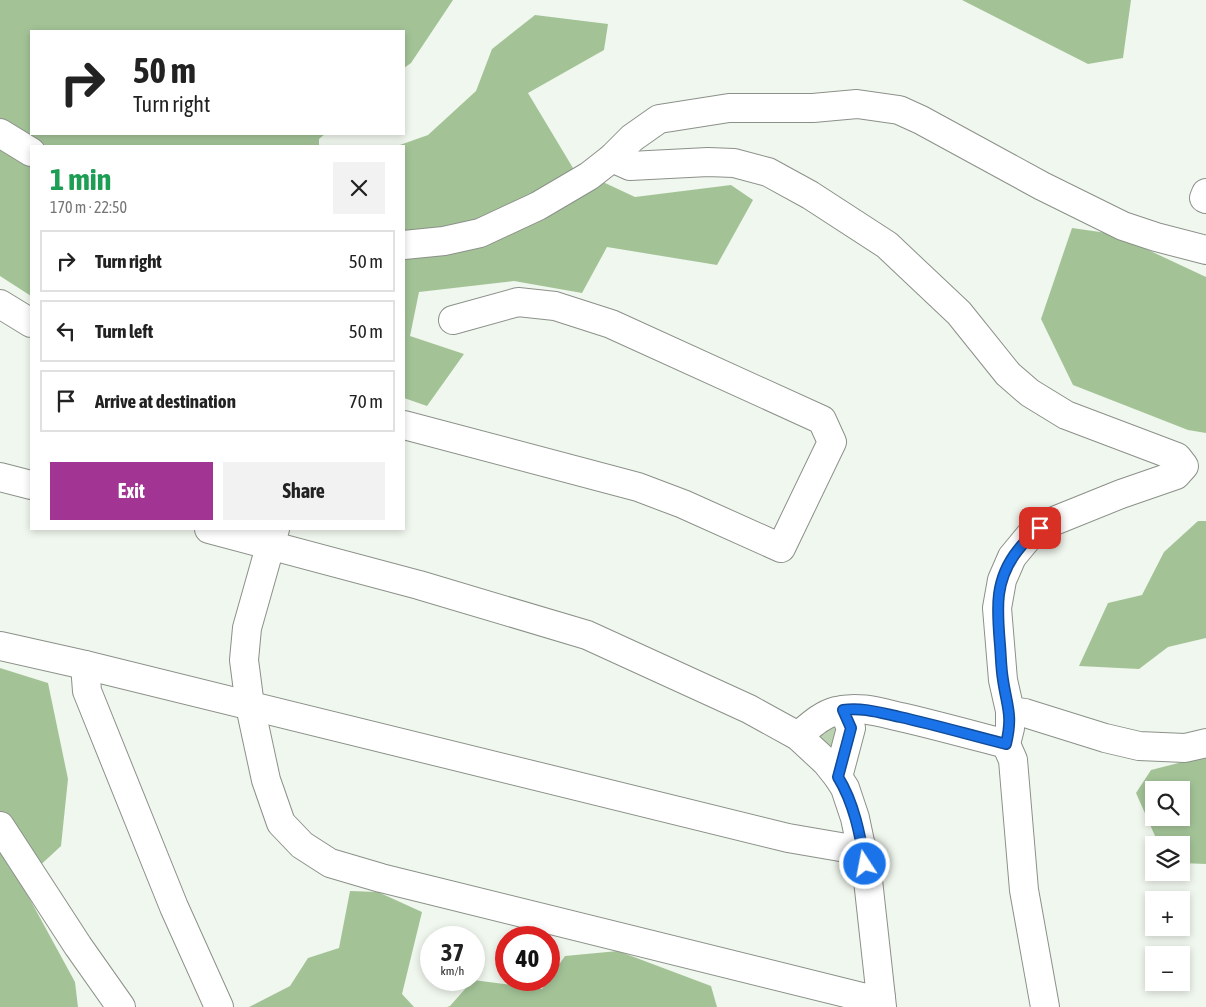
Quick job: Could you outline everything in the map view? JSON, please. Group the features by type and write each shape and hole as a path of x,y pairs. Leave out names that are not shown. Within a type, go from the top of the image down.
{"street":[{"path":"405,244 444,241 480,233 538,206 589,176 612,158 632,138 659,119 729,108 814,108 857,104 899,110 1042,186 1123,226 1206,250"},
{"path":"0,133 30,151"},
{"path":"612,158 630,166 708,162 734,163 768,172 810,195 887,245 959,313 1008,374 1030,392 1066,415 1177,457 1184,466 1176,475 1121,494 1049,523 1031,534 1012,558 1002,580 997,608 1003,680 1010,711 1010,728 1006,744 1013,760 1024,890 1045,1007"},
{"path":"1206,193 1204,198 1206,199"},
{"path":"405,425 638,487 683,504 781,548 832,442 822,420 611,324 555,306 518,302 452,320"},
{"path":"0,304 30,322"},
{"path":"0,477 30,485"},
{"path":"216,530 273,537 419,585 587,635 749,709 798,736 826,762 838,777 848,796 862,847 868,880 882,1003 381,878 330,863 302,845 281,822 266,780 250,706 244,660 247,628 273,537"},
{"path":"0,646 85,665 788,838 852,849 862,847"},
{"path":"85,665 87,690 174,907 219,1007"},
{"path":"798,736 819,718 852,708 923,722 1006,744"},
{"path":"838,777 851,728 843,710"},
{"path":"1010,711 1025,713 1139,746 1185,748 1206,743"},
{"path":"0,826 78,946 121,1007"}],"green space":[{"path":"0,0 453,0 411,63 405,67 405,30 30,30 30,135 324,135 319,139 319,145 30,145 30,295 0,276"},
{"path":"962,0 1131,0 1123,58 1088,64"},
{"path":"535,15 608,24 604,50 528,93 573,168 635,197 731,185 753,200 717,265 607,247 582,293 514,281 419,292 410,336 464,354 427,406 405,398 405,145 400,145 428,135 476,91 492,49"},
{"path":"1072,228 1114,234 1206,277 1206,433 1188,430 1073,385 1041,319"},
{"path":"1198,521 1206,521 1206,638 1168,647 1139,669 1079,666 1108,603 1142,595 1164,552"},
{"path":"0,668 48,683 68,779 61,846 21,883 75,982 78,1007 0,1007"},
{"path":"839,725 837,752 818,741 817,728"},
{"path":"1206,756 1206,864 1190,863 1190,836 1155,836 1151,826 1190,826 1190,781 1145,781 1145,813 1136,793 1151,770"},
{"path":"350,891 378,892 422,912 402,994 414,1007 249,1007 290,986 308,958 339,948"},
{"path":"618,951 711,986 717,1007 447,1007 463,991 485,991 485,982 495,983 495,991 560,991 560,963 565,956"}],"route":[{"path":"865,864 855,818 845,788 838,777 851,728 843,710 852,708 866,710 923,722 1006,744 1010,728 1010,711 1003,680 997,608 1002,580 1012,558 1031,534 1040,528"}]}
